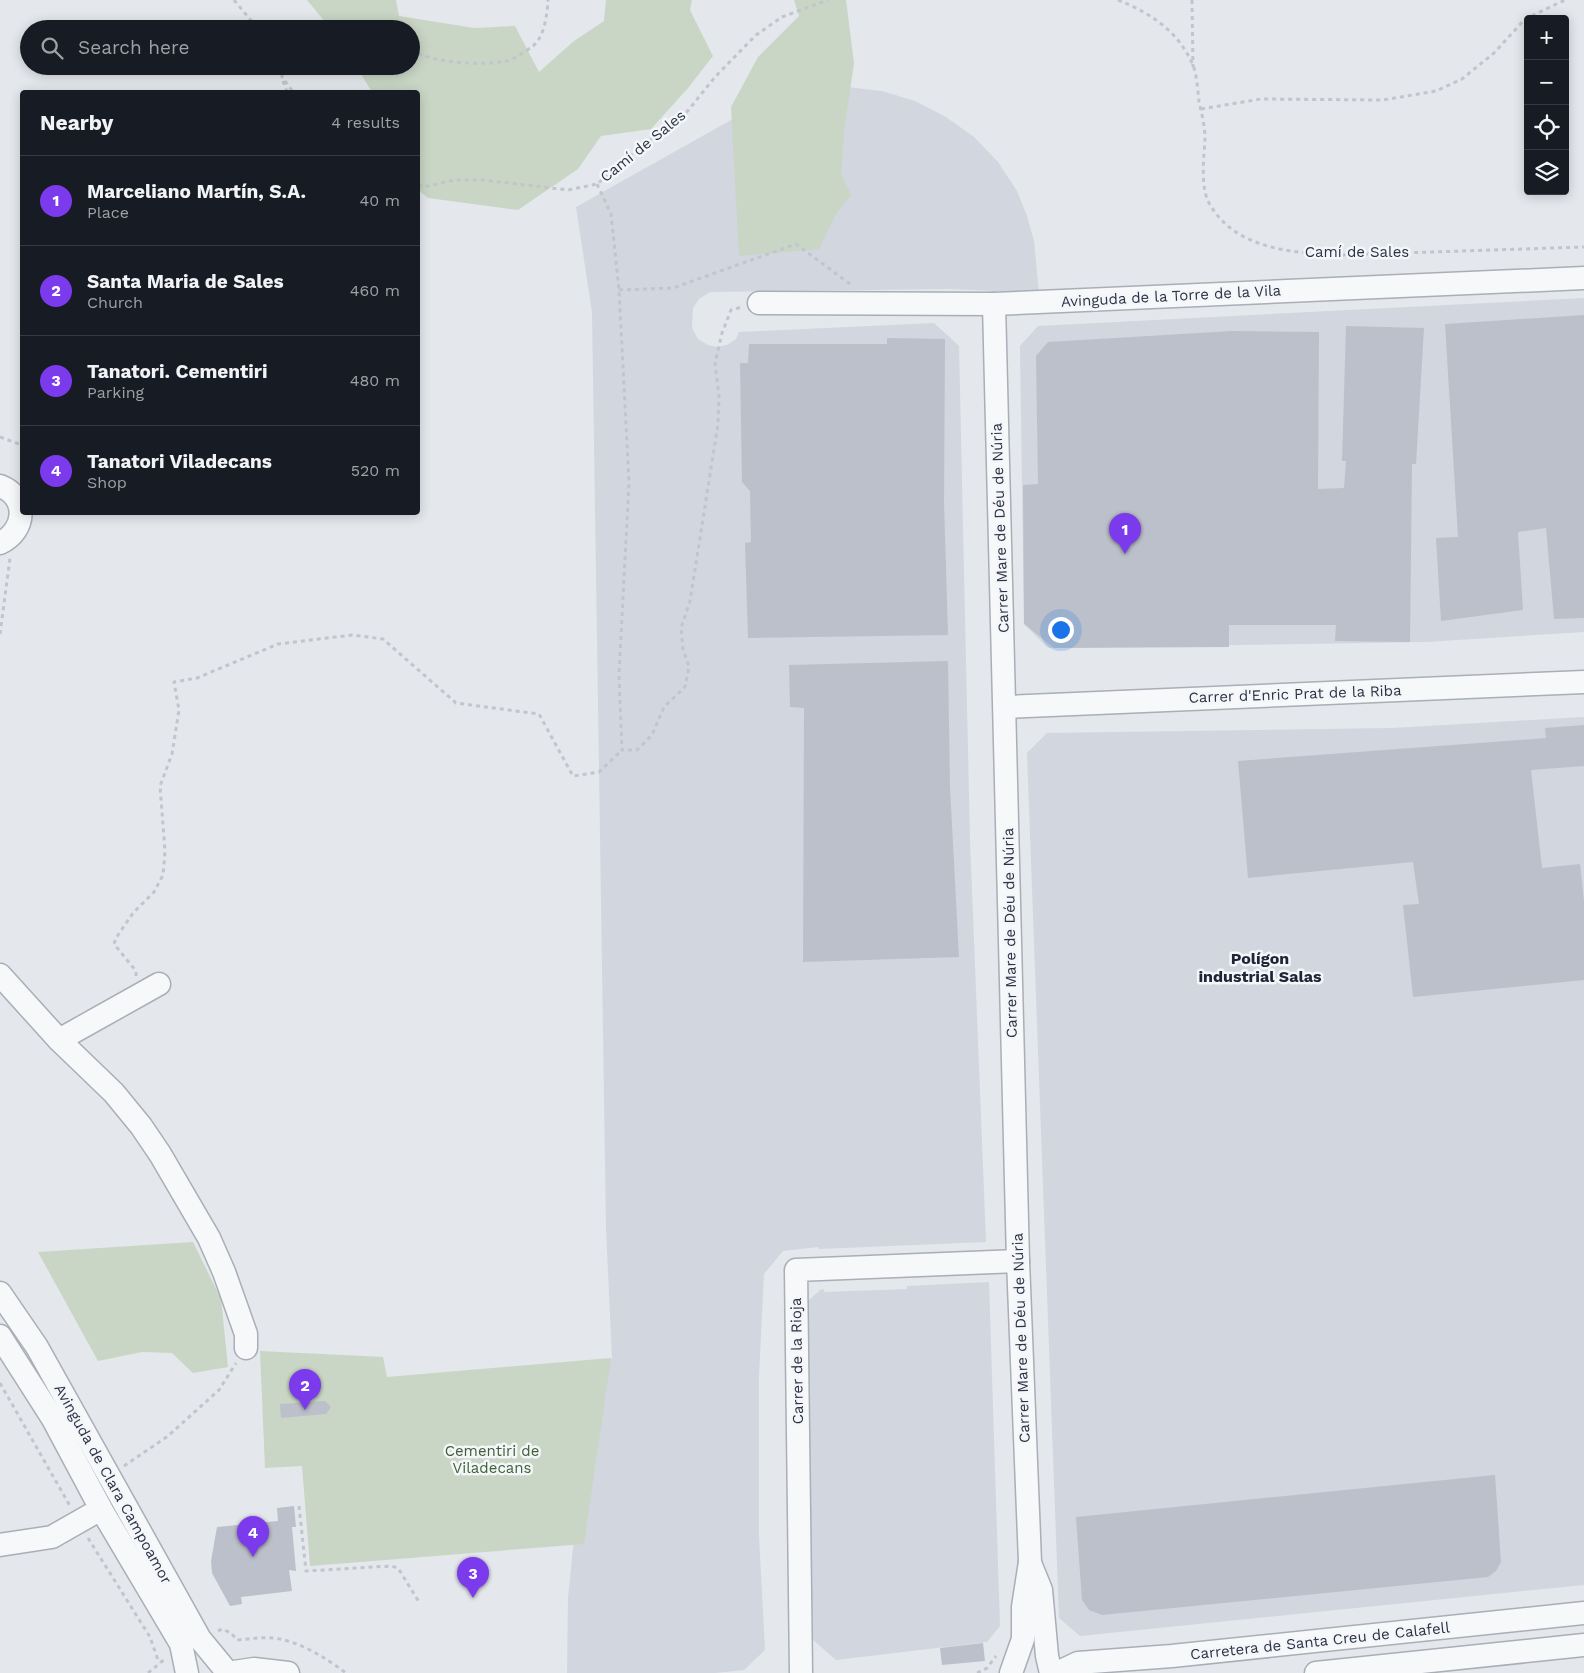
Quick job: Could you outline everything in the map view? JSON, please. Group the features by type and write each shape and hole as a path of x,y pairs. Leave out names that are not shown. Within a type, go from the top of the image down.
{"street":[{"name":"Avinguda de la Torre de la Vila","path":"759,303 994,304 1584,278"},
{"name":"Carrer Mare de Déu de Núria","path":"994,304 1018,1261 1030,1562"},
{"path":"0,486 13,494 18,501 20,512"},
{"path":"5,549 14,534 20,515"},
{"name":"Carrer d'Enric Prat de la Riba","path":"1005,707 1584,682"},
{"path":"0,976 59,1040 114,1093 160,1154 209,1238 221,1263 246,1334 246,1348"},
{"path":"59,1040 149,990"},
{"name":"Carrer de la Rioja","path":"801,1673 796,1270 1018,1261"},
{"name":"Avinguda de Clara Campoamor","path":"0,1293 37,1347 192,1643 187,1673"},
{"name":"Avinguda de Clara Campoamor","path":"0,1336 52,1419 101,1509 192,1643 228,1673"},
{"path":"0,1545 52,1537 101,1509"},
{"path":"1011,1673 1022,1639 1023,1607 1030,1562"},
{"path":"1030,1562 1041,1590 1047,1656 1051,1673"},
{"name":"Carretera de Santa Creu de Calafell","path":"1057,1673 1078,1663 1172,1656 1584,1613"},
{"name":"Carretera de Santa Creu de Calafell","path":"1316,1673 1584,1645"},
{"path":"228,1673 254,1669 288,1673"},
{"path":"1011,1673 1019,1670 1036,1670 1044,1673"}],"path":[{"path":"234,0 251,20"},
{"path":"420,55 454,62 507,61 534,46 546,20 548,0"},
{"name":"Camí de Sales","path":"420,185 454,180 483,180 568,190 597,184 643,145 682,118 715,77 756,35 782,17 828,0"},
{"name":"Camí de Sales","path":"1118,0 1136,7 1160,21 1174,33 1194,68 1205,137 1202,169 1209,202 1225,222 1246,238 1272,248 1303,254 1340,255 1584,247"},
{"path":"1192,0 1194,68"},
{"path":"1201,109 1261,100 1383,100 1436,91 1462,79 1487,58 1525,19 1565,0"},
{"path":"282,77 286,90"},
{"path":"282,77 292,90"},
{"path":"597,184 611,214 619,290 629,482 619,675 622,750"},
{"path":"619,290 673,288 796,244 851,286"},
{"path":"149,990 114,944 133,913 154,892 163,875 165,851 160,786 172,754 179,710 174,682 197,678 278,644 352,635 383,639 456,703 539,714 573,776 599,772 622,750 637,750 652,735 664,707 686,687 689,667 681,628 690,601 718,424 719,396 715,363 722,332 731,310 759,303"},
{"path":"0,437 20,444"},
{"path":"0,634 5,549"},
{"path":"122,1468 168,1436 219,1390 246,1348"},
{"path":"299,1506 304,1569 391,1566 398,1568 419,1602"},
{"path":"148,1673 159,1662 192,1643 222,1629 231,1633 237,1640 274,1638 318,1652 346,1673"}],"shaded area":[{"path":"847,87 882,91 915,101 946,117 974,137 998,162 1017,191 1027,216 1034,241 1039,293 948,289 710,292 699,299 693,308 692,328 698,339 708,345 717,347 727,345 736,339 739,332 934,323 959,346 970,840 986,1242 819,1249 818,1247 783,1251 764,1274 759,1375 759,1536 765,1650 744,1670 715,1673 567,1673 568,1598 576,1518 605,1360 612,1359 606,1228 592,312 576,207 765,101"},
{"path":"1584,298 1584,632 1425,642 1048,648 1024,624 1020,346 1038,326"},
{"path":"1584,717 1584,1585 1080,1636 1059,1618 1027,753 1047,733 1392,728"},
{"path":"989,1282 1000,1626 987,1642 836,1660 812,1639 807,1302 820,1290 824,1289 824,1292 907,1289 907,1286"}],"green space":[{"path":"307,0 396,0 399,16 474,28 515,26 539,72 574,41 604,21 606,0 692,0 690,10 713,56 688,88 651,129 601,136 578,169 518,210 428,198 420,192 420,90 371,90 362,75 420,75 420,20 324,20"},
{"path":"794,0 846,0 854,63 844,132 841,174 851,195 836,214 819,249 739,256 731,107 758,57 799,16"},
{"path":"193,1242 221,1299 228,1367 193,1373 172,1353 142,1352 98,1361 38,1252"},
{"name":"Cementiri de Viladecans","path":"260,1351 383,1357 387,1377 611,1358 584,1544 310,1566 302,1466 265,1468"}],"building":[{"path":"1584,315 1584,618 1554,619 1546,528 1518,532 1523,610 1441,621 1436,538 1458,537 1445,324"},
{"path":"1346,326 1424,328 1416,464 1412,464 1410,642 1335,641 1336,625 1229,625 1229,647 1054,648 1024,624 1023,485 1038,484 1036,356 1048,342 1232,331 1319,332 1318,489 1344,488 1346,461 1342,461"},
{"path":"887,338 945,339 944,503 948,635 748,638 745,543 751,542 750,491 742,482 740,363 748,363 749,344 887,344"},
{"path":"948,661 950,787 959,957 803,962 804,708 790,707 789,665"},
{"path":"1584,725 1584,766 1531,770 1542,868 1580,864 1584,901 1584,980 1413,997 1403,905 1419,904 1413,862 1248,878 1238,761 1546,738 1545,728"},
{"path":"325,1401 331,1407 326,1414 281,1418 280,1404"},
{"path":"1495,1475 1501,1562 1496,1571 1488,1577 1102,1615 1089,1610 1082,1600 1076,1517"},
{"path":"294,1506 296,1527 292,1527 296,1571 289,1570 292,1591 241,1597 242,1604 230,1606 212,1573 211,1561 217,1527 278,1521 277,1508"},
{"path":"983,1643 985,1661 942,1665 940,1648"}],"place":[{"name":"Marceliano Martín, S.A.","path":"1125,554"},
{"name":"Santa Maria de Sales","path":"305,1410"},
{"name":"Tanatori Viladecans","path":"253,1557"},
{"name":"Tanatori. Cementiri","path":"473,1598"}],"district":[{"name":"Polígon industrial Salas","path":"1260,967"}]}
